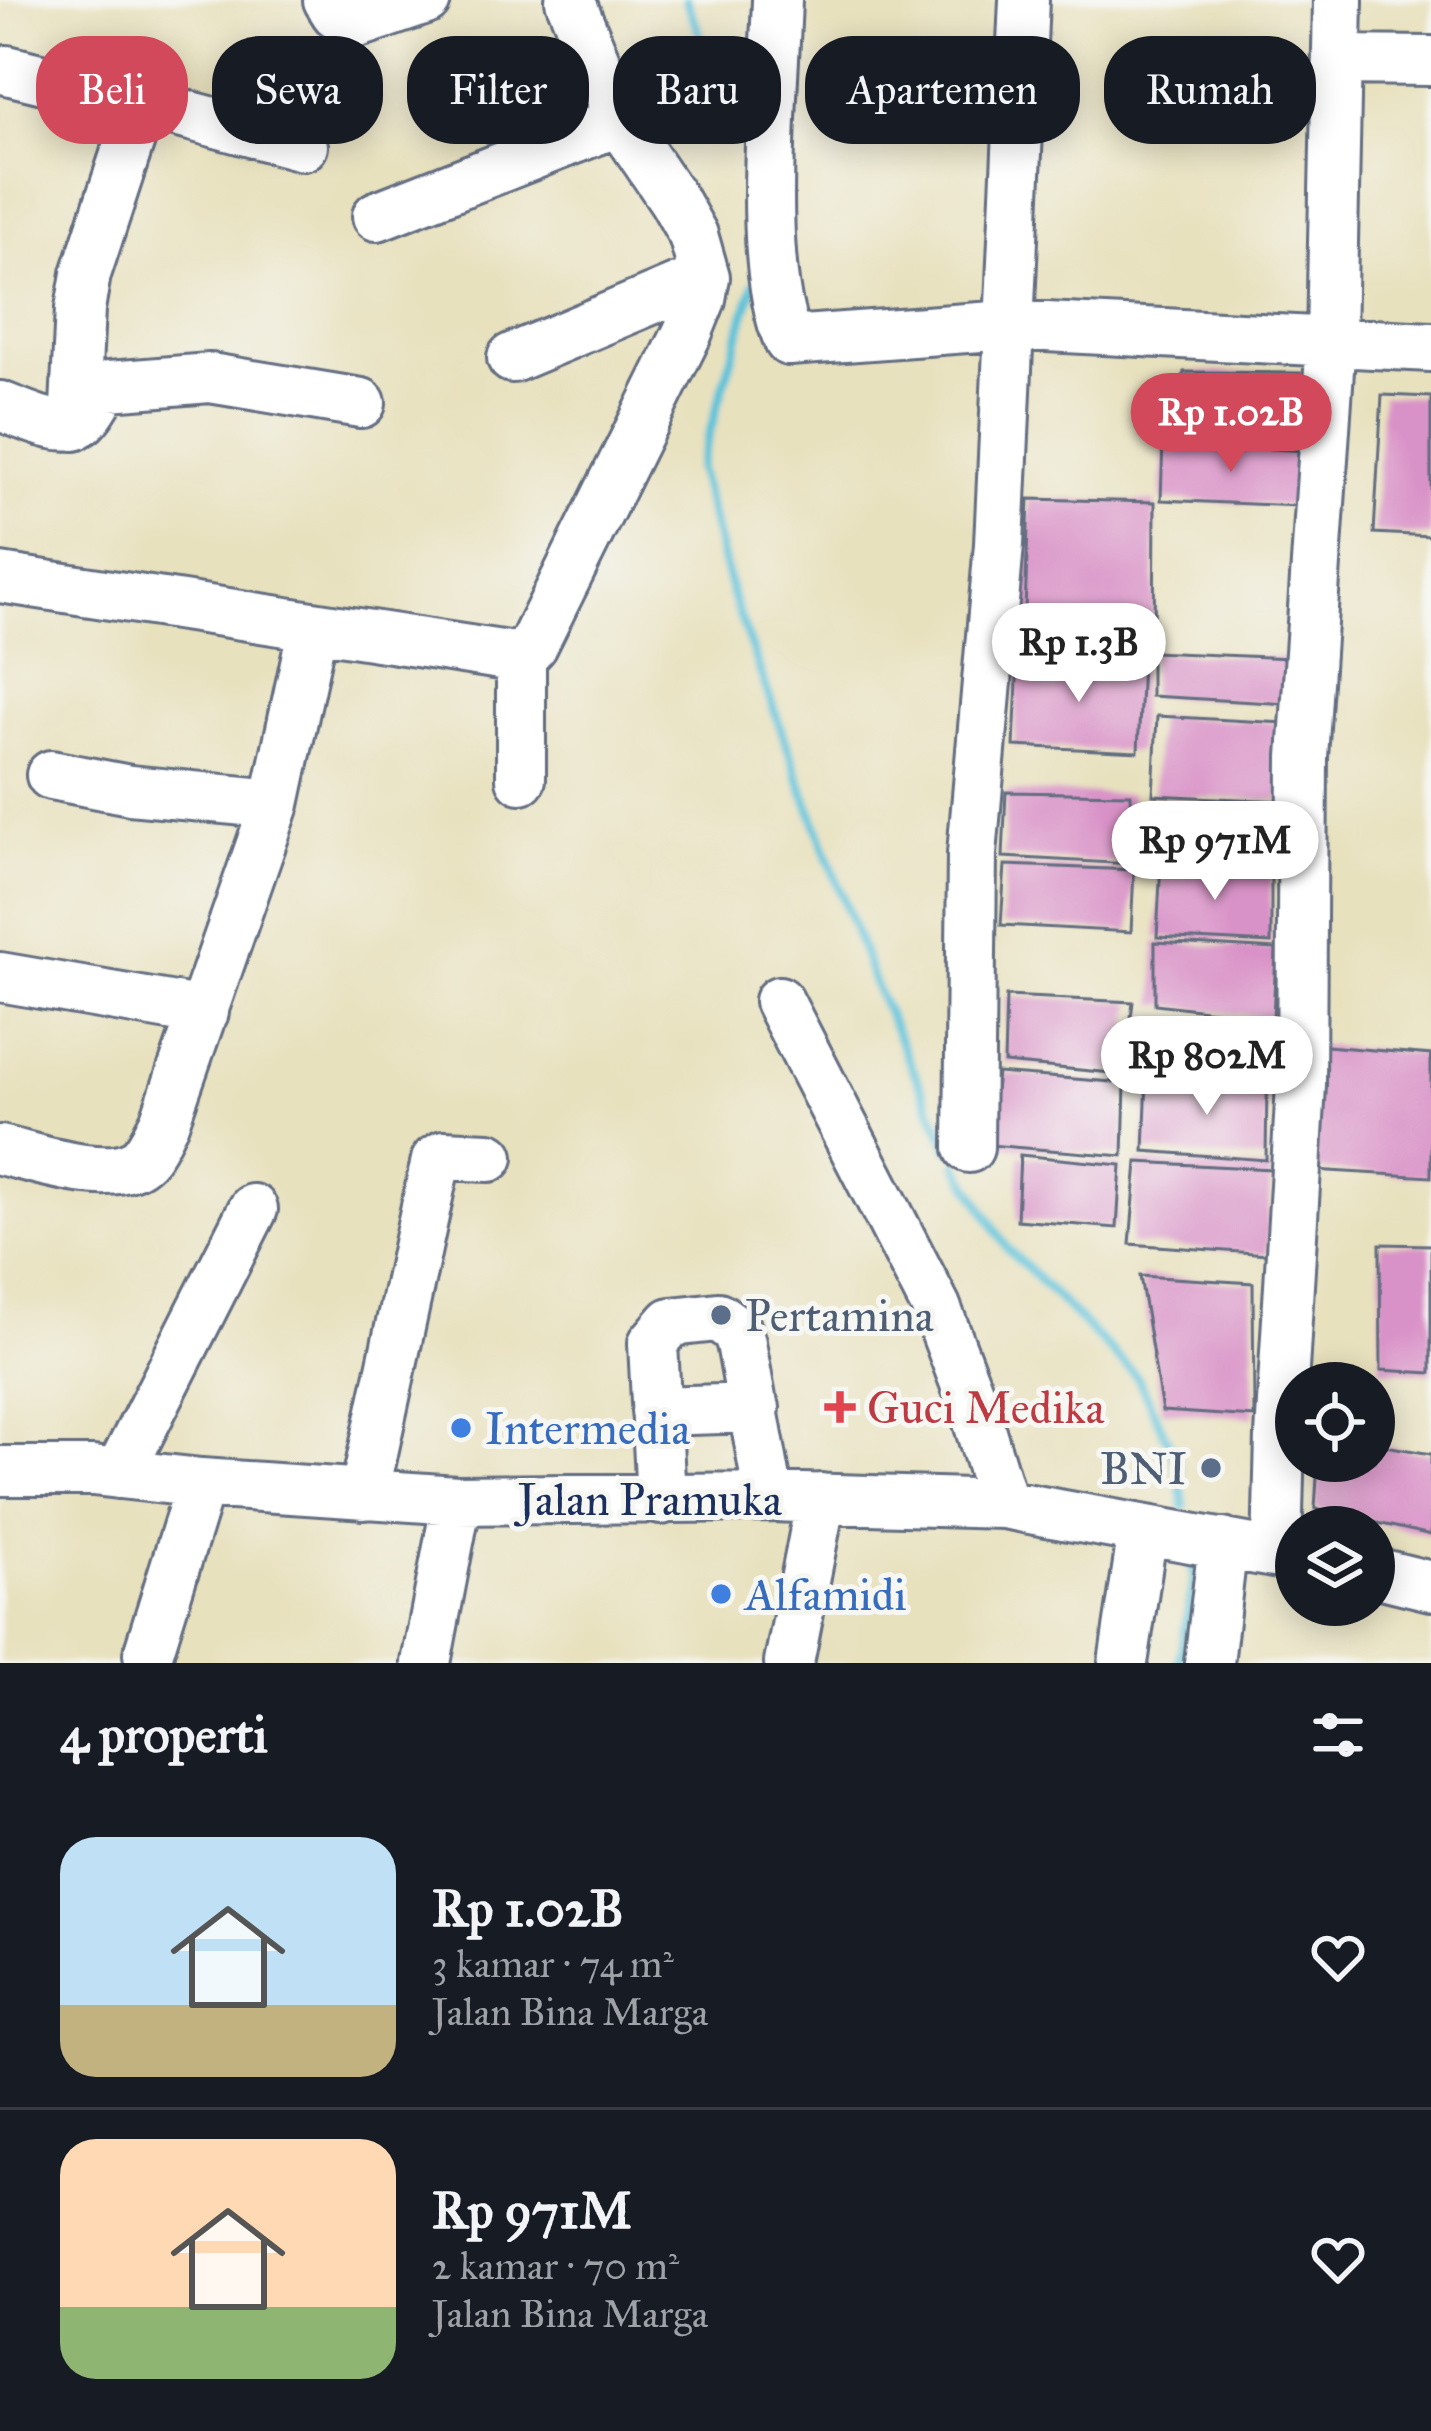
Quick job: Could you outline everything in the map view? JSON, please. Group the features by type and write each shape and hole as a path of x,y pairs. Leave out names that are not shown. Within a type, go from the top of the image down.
{"street":[{"path":"328,0 336,13 355,24 425,0"},
{"path":"570,0 613,104"},
{"path":"777,0 771,220 777,314 789,341 1008,325 1431,347"},
{"path":"969,1148 972,854 999,544 1024,0"},
{"path":"1284,1506 1280,1436 1301,1084 1303,757 1331,340 1338,0"},
{"path":"1338,60 1431,61"},
{"path":"7,70 36,77"},
{"path":"188,116 303,146"},
{"path":"377,216 613,124"},
{"path":"74,426 86,274 129,144"},
{"path":"521,779 520,658 533,645 651,411 701,299 704,277 693,236 636,144"},
{"path":"512,358 704,277"},
{"path":"0,406 74,426 84,420 102,390 116,385 210,378 361,403"},
{"path":"0,578 520,658"},
{"path":"0,1150 91,1169 121,1171 142,1160 164,1123 274,804 313,626"},
{"path":"51,775 130,790 274,804"},
{"path":"0,976 203,1012"},
{"path":"779,1001 935,1307 971,1399 1003,1504"},
{"path":"364,1495 436,1160 444,1155 488,1157"},
{"path":"119,1474 253,1208"},
{"path":"661,1500 653,1343 671,1322 718,1317 736,1330 769,1497"},
{"path":"656,1411 755,1408"},
{"name":"Jalan Pramuka","path":"0,1471 119,1474 458,1500 769,1497 1003,1504 1275,1553"},
{"path":"148,1654 201,1483"},
{"path":"789,1663 821,1498"},
{"path":"426,1663 458,1500"},
{"path":"1123,1663 1184,1537"},
{"path":"1184,1537 1209,1663"},
{"path":"1395,1577 1431,1586"}],"building":[{"path":"1184,372 1300,373 1294,437 1177,434"},
{"path":"1382,395 1431,397 1431,536 1374,533"},
{"path":"1163,442 1304,451 1298,506 1161,500"},
{"path":"1029,499 1155,502 1154,645 1024,639"},
{"path":"1151,652 1291,658 1289,704 1151,696"},
{"path":"1018,660 1142,660 1138,752 1014,746"},
{"path":"1157,716 1287,723 1281,801 1153,795"},
{"path":"1006,792 1131,794 1131,864 1003,857"},
{"path":"1161,863 1271,870 1271,943 1157,937"},
{"path":"1005,865 1134,870 1131,932 1001,925"},
{"path":"1155,942 1276,949 1273,1018 1155,1004"},
{"path":"1006,996 1133,1002 1124,1074 1004,1063"},
{"path":"1315,1045 1431,1055 1431,1177 1313,1170"},
{"path":"997,1073 1125,1083 1123,1156 989,1145"},
{"path":"1147,1078 1267,1082 1266,1160 1144,1151"},
{"path":"1020,1155 1121,1165 1117,1228 1017,1220"},
{"path":"1137,1162 1271,1169 1267,1254 1130,1244"},
{"path":"1380,1244 1431,1245 1431,1373 1395,1371 1395,1362 1381,1362"},
{"path":"1140,1276 1253,1283 1254,1417 1162,1411"},
{"path":"1395,1448 1431,1454 1431,1535 1395,1527 1395,1506 1315,1506 1317,1482 1395,1482"}],"waterway":[{"path":"686,0 749,155"},
{"path":"754,284 699,468 732,595 876,988 949,1149"},
{"path":"957,1164 1006,1247 1138,1378 1178,1463 1184,1507"},
{"path":"1179,1663 1194,1580 1191,1561"}],"place":[{"name":"Pertamina","path":"721,1315"},
{"name":"Guci Medika","path":"840,1407"},
{"name":"Intermedia","path":"461,1428"},
{"name":"BNI","path":"1211,1468"},
{"name":"Alfamidi","path":"721,1594"}]}
